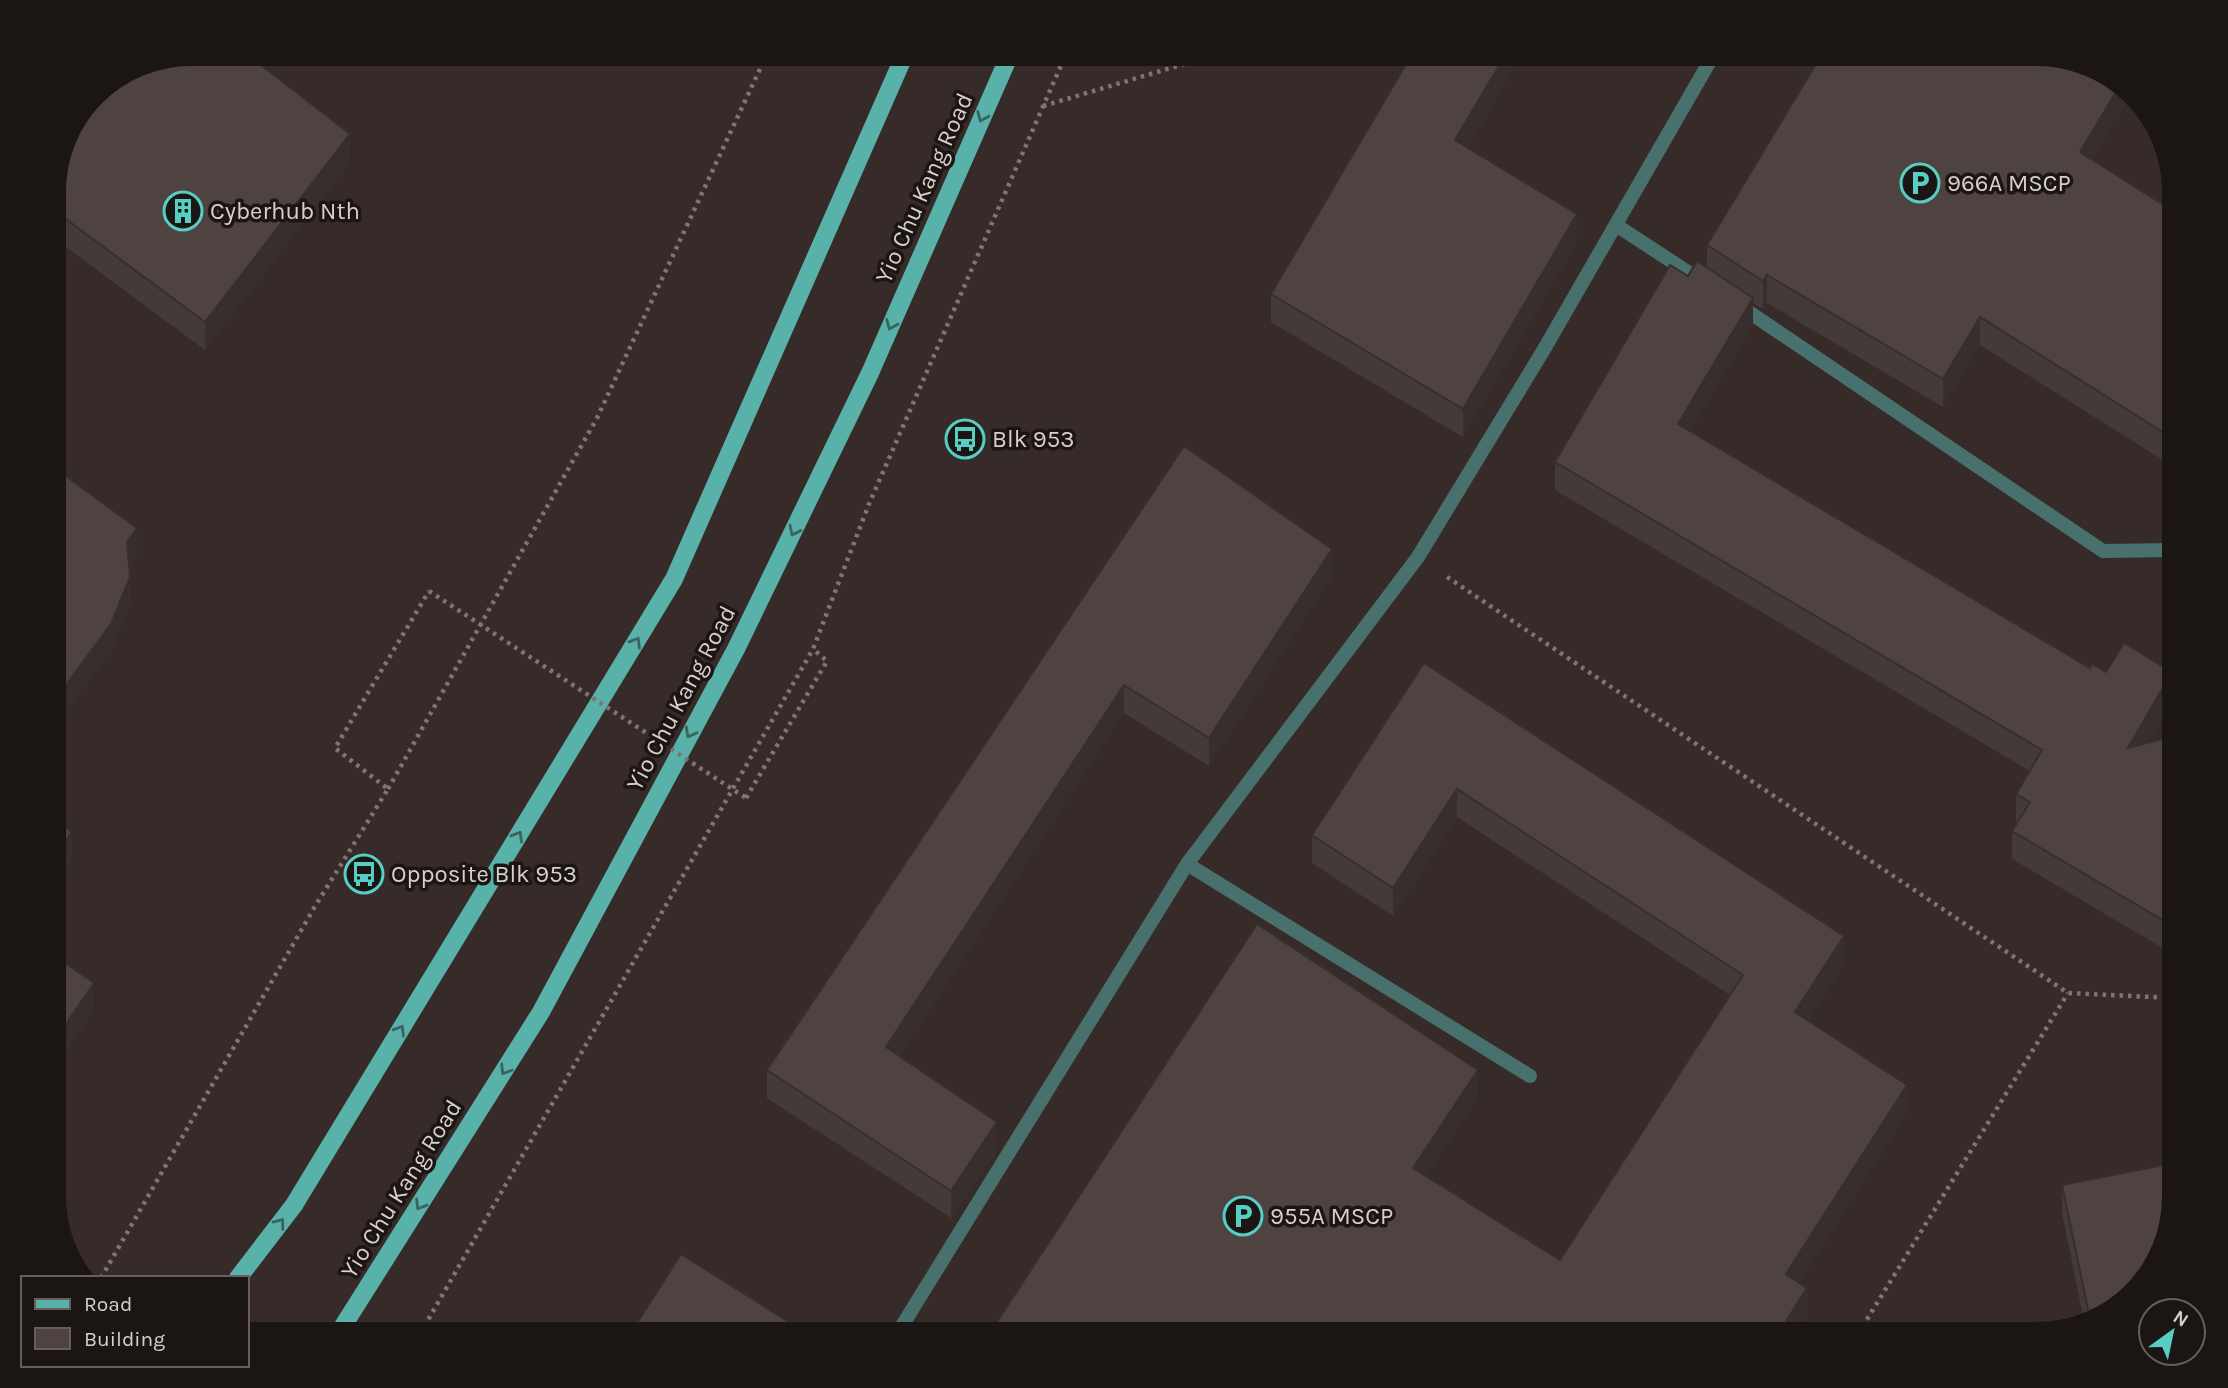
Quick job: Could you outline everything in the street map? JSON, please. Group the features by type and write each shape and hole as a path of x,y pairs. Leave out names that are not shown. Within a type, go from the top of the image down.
{"main road":[{"path":"240,1276 294,1205 674,579 900,66"},
{"name":"Yio Chu Kang Road","path":"346,1322 541,1012 736,649 870,373 1005,66"}],"lane":[{"path":"904,1322 1187,864 1418,557 1616,226 1707,66"},
{"path":"1616,226 2103,551 2161,550"},
{"path":"1187,864 1530,1076"}],"path":[{"path":"102,1276 314,908 388,789 597,418 761,66"},
{"path":"426,1322 813,649 869,504 1061,66"},
{"path":"1043,106 1178,66"},
{"path":"1418,557 2068,993 2162,997"},
{"path":"388,789 335,748 429,591 746,798 827,661 813,649"},
{"path":"1865,1322 2068,993"}],"building":[{"name":"Cyberhub Nth","path":"192,66 262,66 350,134 205,322 67,220 69,168 76,144 88,122 103,103 136,79 168,69"},
{"path":"1405,66 1499,66 1455,140 1577,214 1463,409 1271,294"},
{"name":"966A MSCP","path":"1815,66 2036,66 2084,76 2115,94 2080,152 2161,203 2161,431 1980,317 1943,379 1767,275 1763,281 1707,245"},
{"path":"1697,261 1753,298 1678,424 2090,668 2092,664 2106,672 2124,643 2161,666 2162,690 2128,748 2162,739 2162,919 2012,831 2030,802 2016,794 2042,750 1555,462 1670,265 1688,276"},
{"path":"1184,446 1332,549 1209,738 1124,685 886,1047 997,1122 951,1191 767,1070"},
{"path":"67,477 137,528 127,542 130,577 111,624 67,683"},
{"path":"1424,663 1844,936 1795,1012 1907,1085 1786,1274 1807,1288 1786,1322 997,1322 1257,924 1478,1070 1413,1168 1560,1260 1743,975 1457,789 1393,888 1312,835"},
{"path":"67,964 94,983 67,1022"},
{"path":"2162,1165 2160,1212 2152,1244 2145,1259 2125,1285 2088,1310 2062,1185"},
{"path":"681,1254 789,1322 638,1322"}],"place":[{"name":"966A MSCP","path":"1920,183"},
{"name":"Cyberhub Nth","path":"183,211"},
{"name":"Blk 953","path":"965,439"},
{"name":"Opposite Blk 953","path":"364,874"},
{"name":"955A MSCP","path":"1243,1216"}]}
